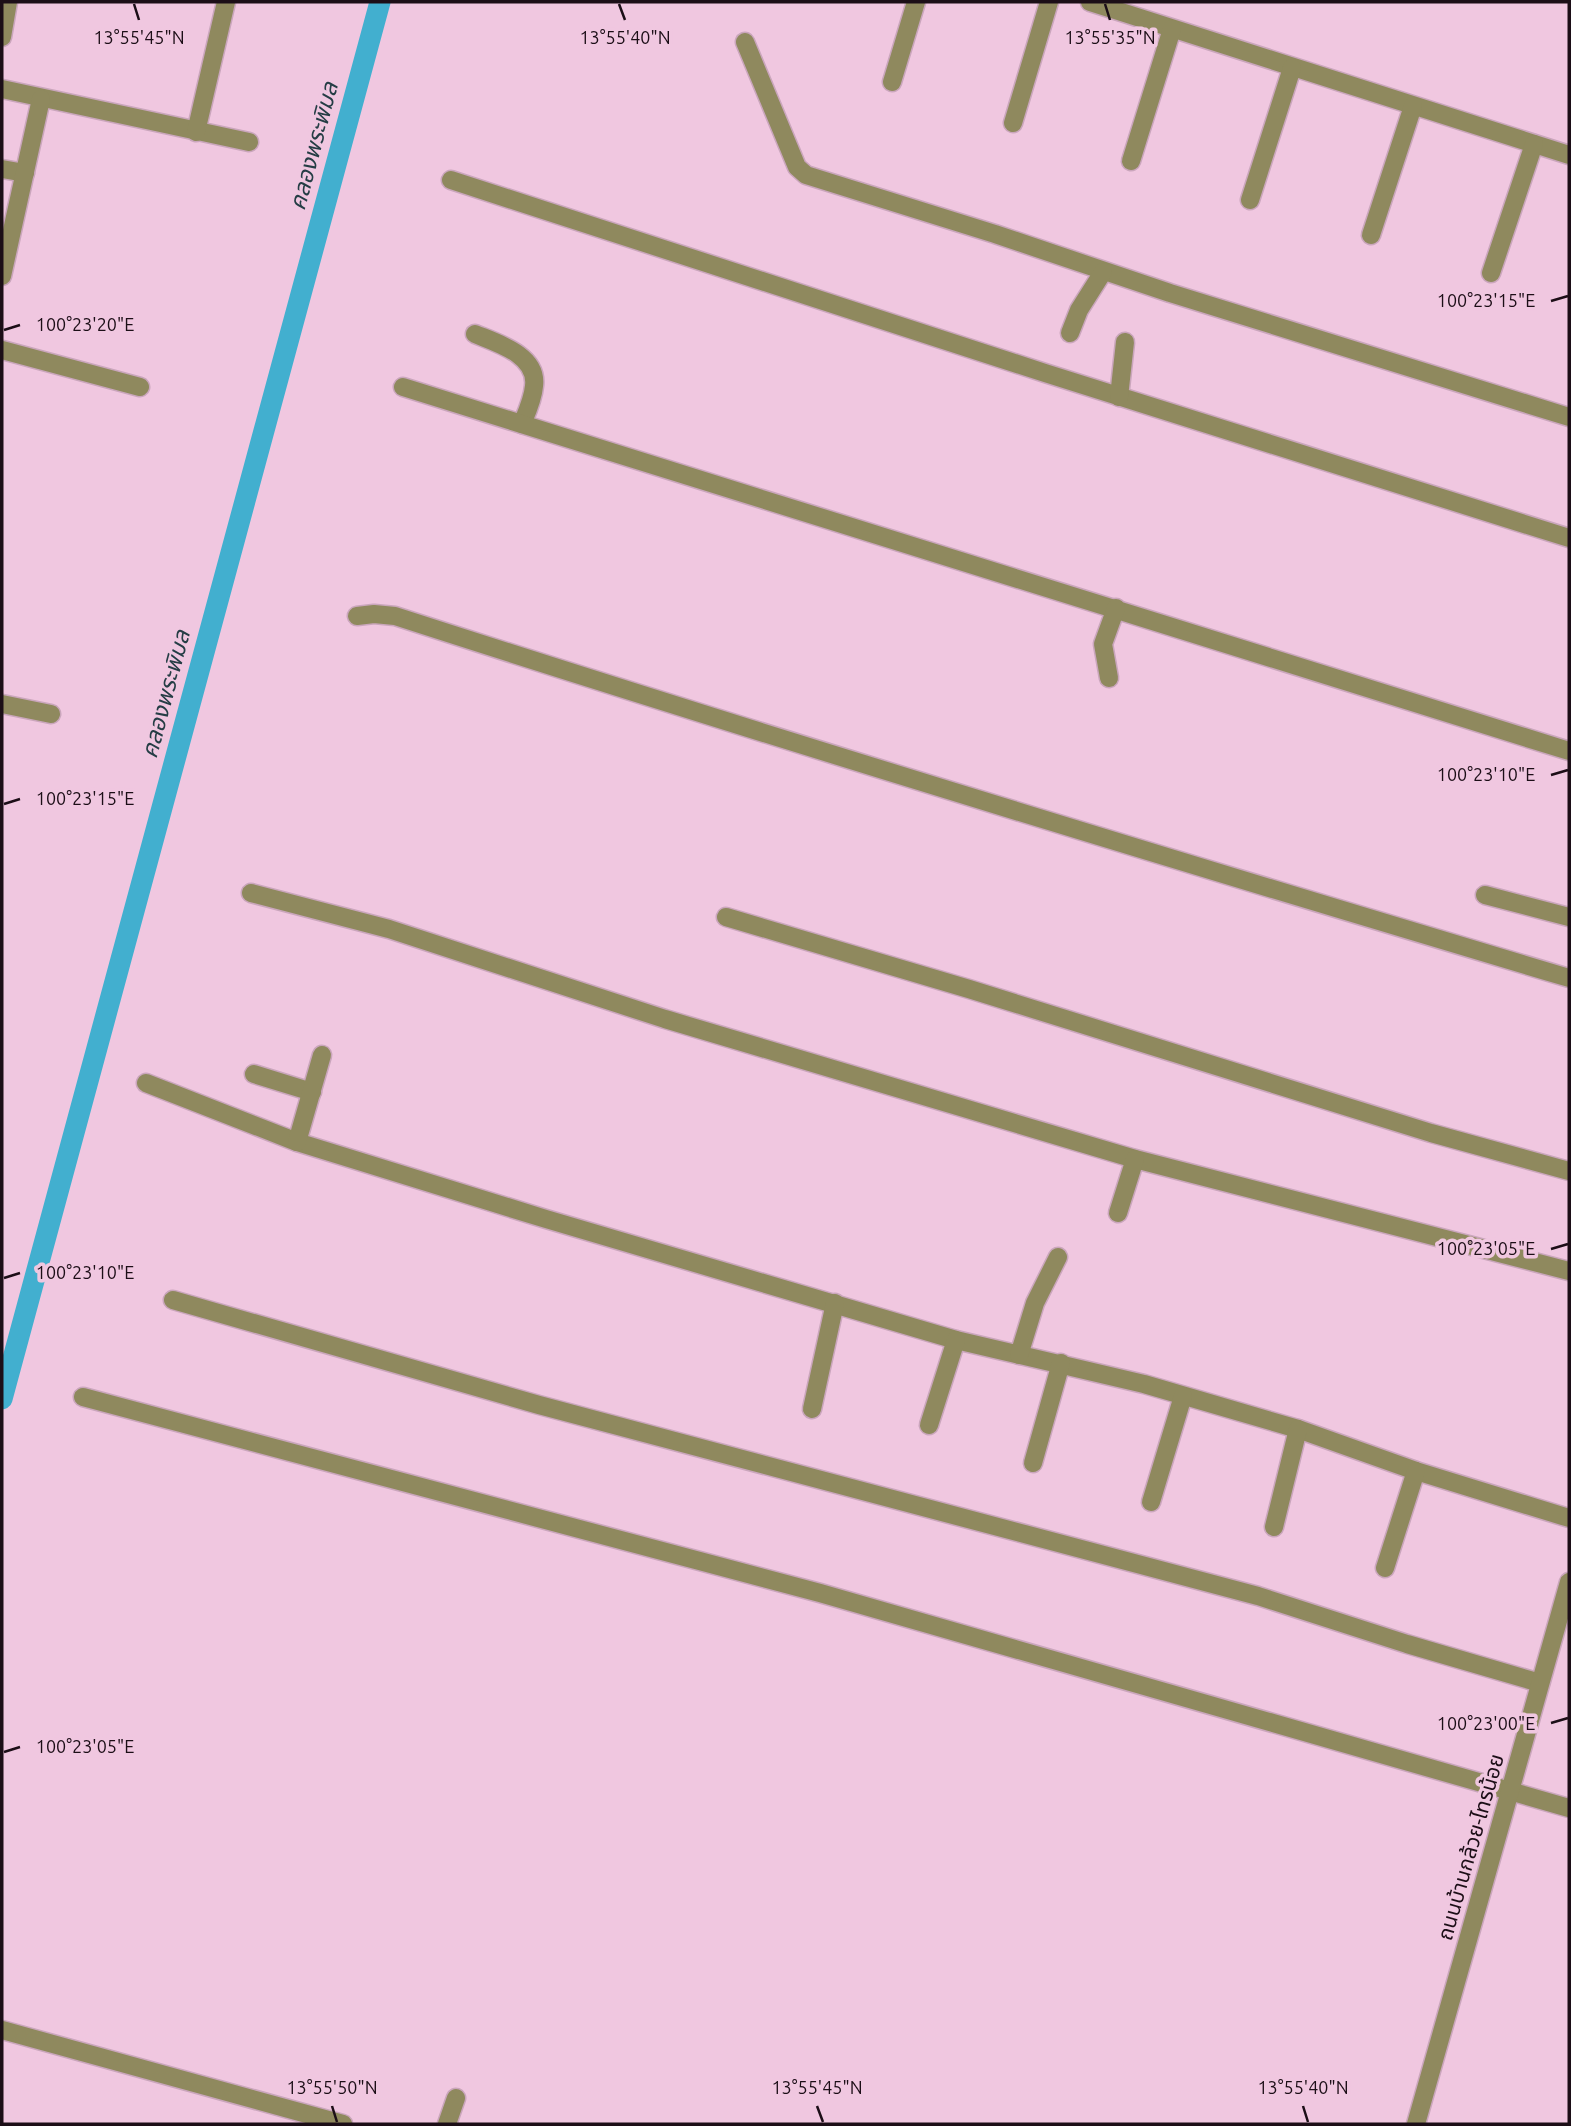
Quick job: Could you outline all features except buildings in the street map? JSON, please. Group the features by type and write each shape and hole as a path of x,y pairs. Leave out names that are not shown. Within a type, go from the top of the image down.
{"street":[{"path":"2,37 8,2"},
{"path":"195,132 226,2"},
{"path":"892,82 916,2"},
{"path":"1013,123 1049,2"},
{"path":"1090,2 1569,155"},
{"path":"1131,160 1172,29"},
{"path":"745,42 797,167 806,175 995,234 1103,272 1569,417"},
{"path":"1250,200 1292,68"},
{"path":"2,89 249,142"},
{"path":"2,276 6,237 25,173 41,99"},
{"path":"1371,235 1413,106"},
{"path":"1491,273 1534,144"},
{"path":"2,169 25,173"},
{"path":"451,180 1119,397 1569,538"},
{"path":"1070,333 1079,310 1103,272"},
{"path":"475,334 510,349 527,362 535,382 522,424"},
{"path":"1119,397 1125,342"},
{"path":"2,350 141,387"},
{"path":"403,387 1569,751"},
{"path":"1109,678 1103,644 1116,608"},
{"path":"357,616 396,616 1060,826 1569,978"},
{"path":"2,704 51,714"},
{"path":"251,893 388,929 665,1019 1135,1159 1569,1271"},
{"path":"1485,895 1569,917"},
{"path":"726,917 969,989 1431,1133 1569,1171"},
{"path":"297,1142 322,1055"},
{"path":"254,1074 312,1092"},
{"path":"146,1083 297,1142 546,1219 956,1340 1061,1363 1298,1429 1416,1471 1569,1518"},
{"path":"1118,1213 1135,1159"},
{"path":"1019,1355 1035,1303 1058,1257"},
{"path":"173,1300 539,1405 1258,1595 1540,1684"},
{"path":"812,1409 835,1303"},
{"path":"929,1425 956,1340"},
{"path":"1033,1463 1061,1363"},
{"path":"1150,1502 1183,1396"},
{"path":"83,1398 820,1593 1569,1808"},
{"path":"1274,1527 1298,1429"},
{"path":"1385,1568 1416,1471"},
{"name":"ถนนบ้านกล้วย-ไทรน้อย","path":"1416,2124 1540,1684 1566,1608 1569,1582"},
{"path":"2,2030 343,2124"},
{"path":"447,2124 456,2098"}],"waterway":[{"name":"คลองพระพิมล","path":"2,1399 380,2"}]}
